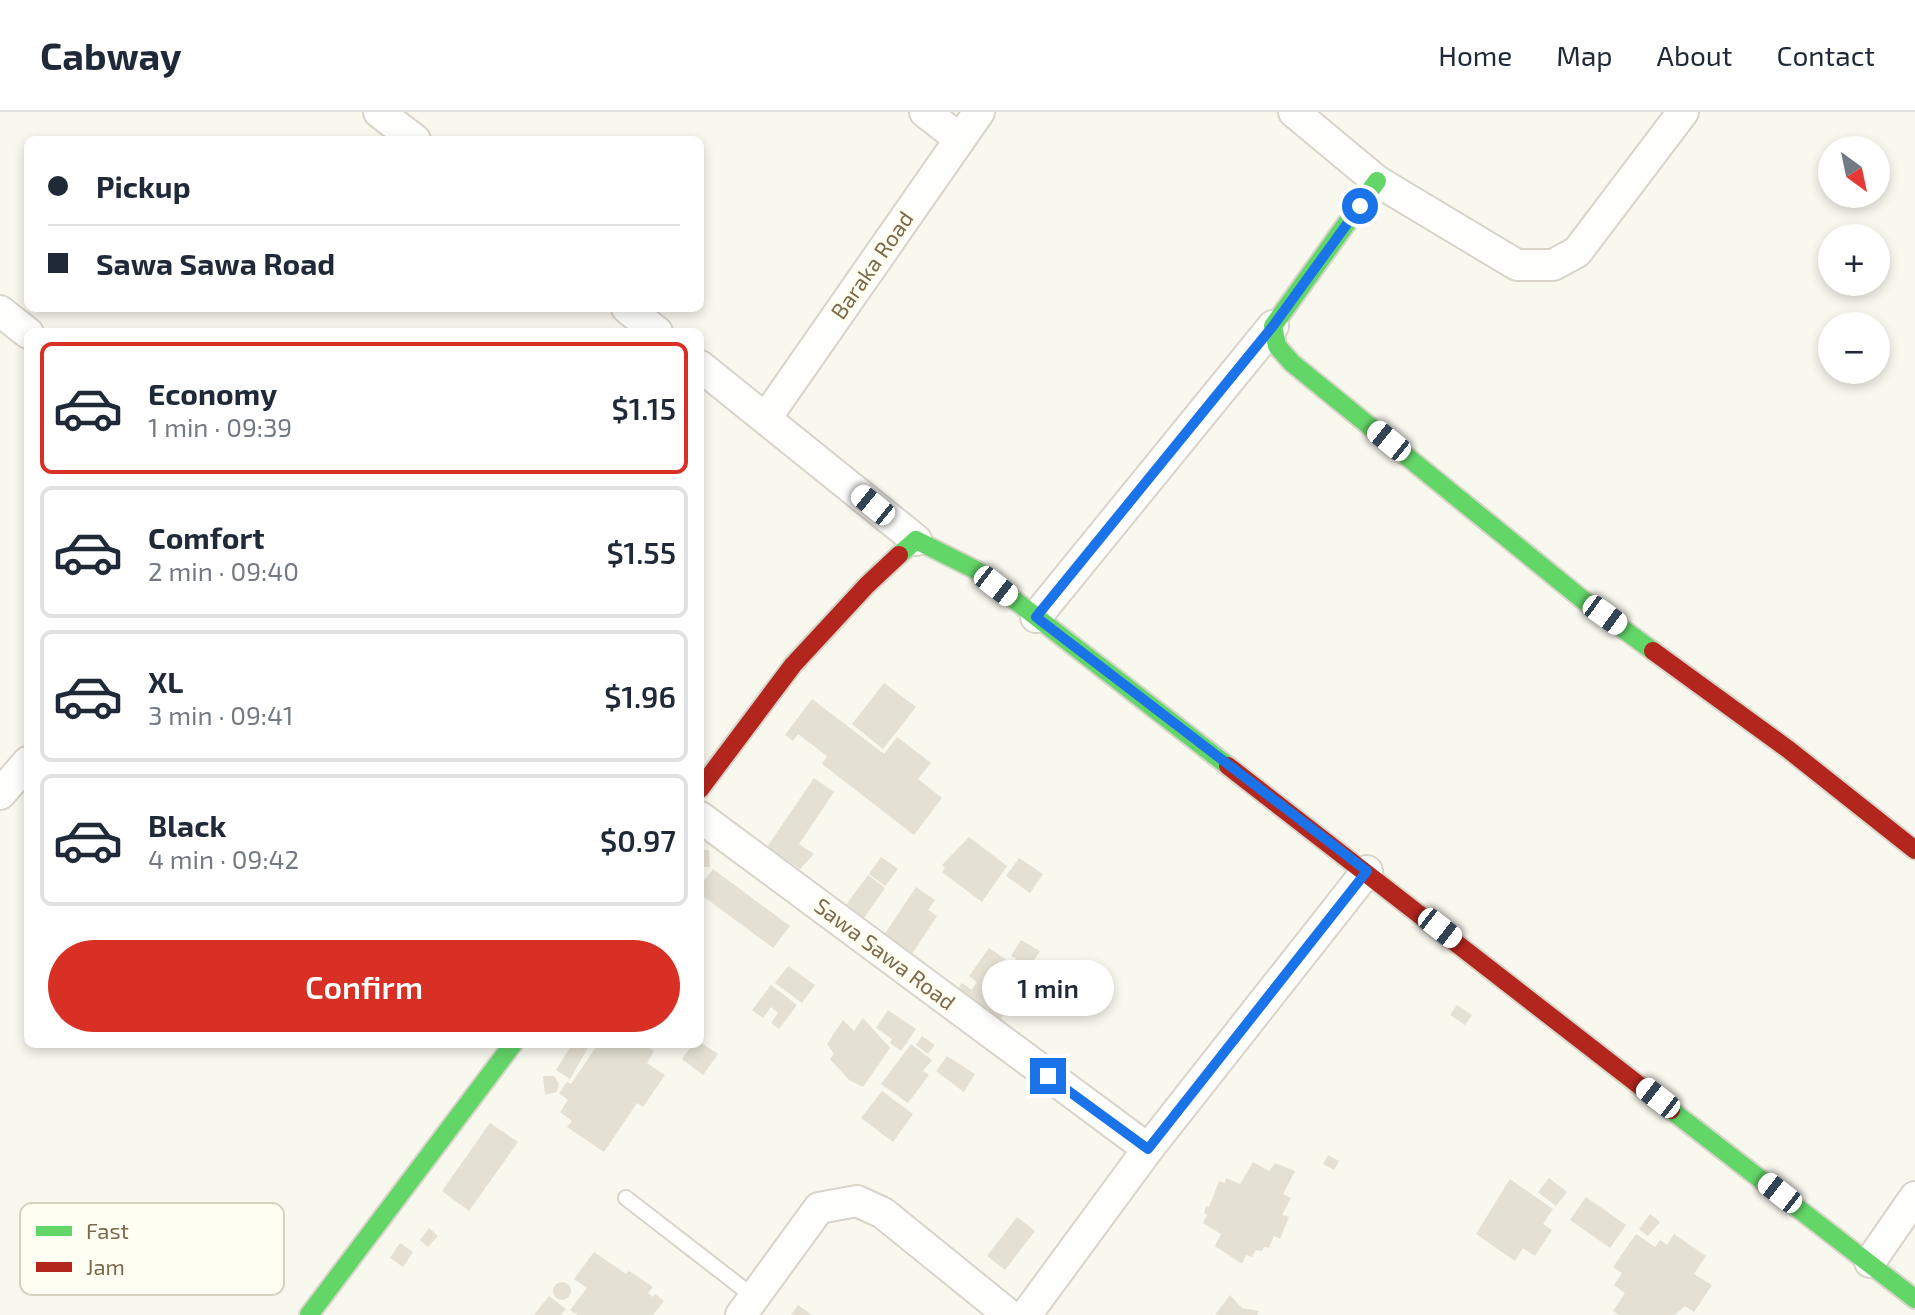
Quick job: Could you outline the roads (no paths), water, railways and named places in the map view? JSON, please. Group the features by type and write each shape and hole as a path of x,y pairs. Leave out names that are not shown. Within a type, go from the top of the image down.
{"street":[{"path":"379,112 410,136"},
{"path":"925,112 960,139"},
{"name":"Baraka Road","path":"766,418 979,112"},
{"path":"1294,112 1377,181 1517,265 1553,265 1577,252 1683,112"},
{"path":"1036,617 1273,326 1377,181"},
{"path":"0,311 24,330"},
{"path":"632,312 652,328"},
{"path":"1273,326 1277,346 1316,382 1582,599 1789,750 1915,850"},
{"path":"704,369 916,540 976,570 1915,1299"},
{"path":"704,784 793,665 867,585 916,540"},
{"path":"0,794 24,767"},
{"name":"Sawa Sawa Road","path":"704,820 1148,1149"},
{"path":"1026,1315 1148,1149 1367,871"},
{"path":"309,1315 510,1048"},
{"path":"1870,1262 1915,1197"},
{"path":"748,1306 819,1208 857,1201 883,1213 1009,1315"}],"lane":[{"path":"626,1198 748,1306"}]}
